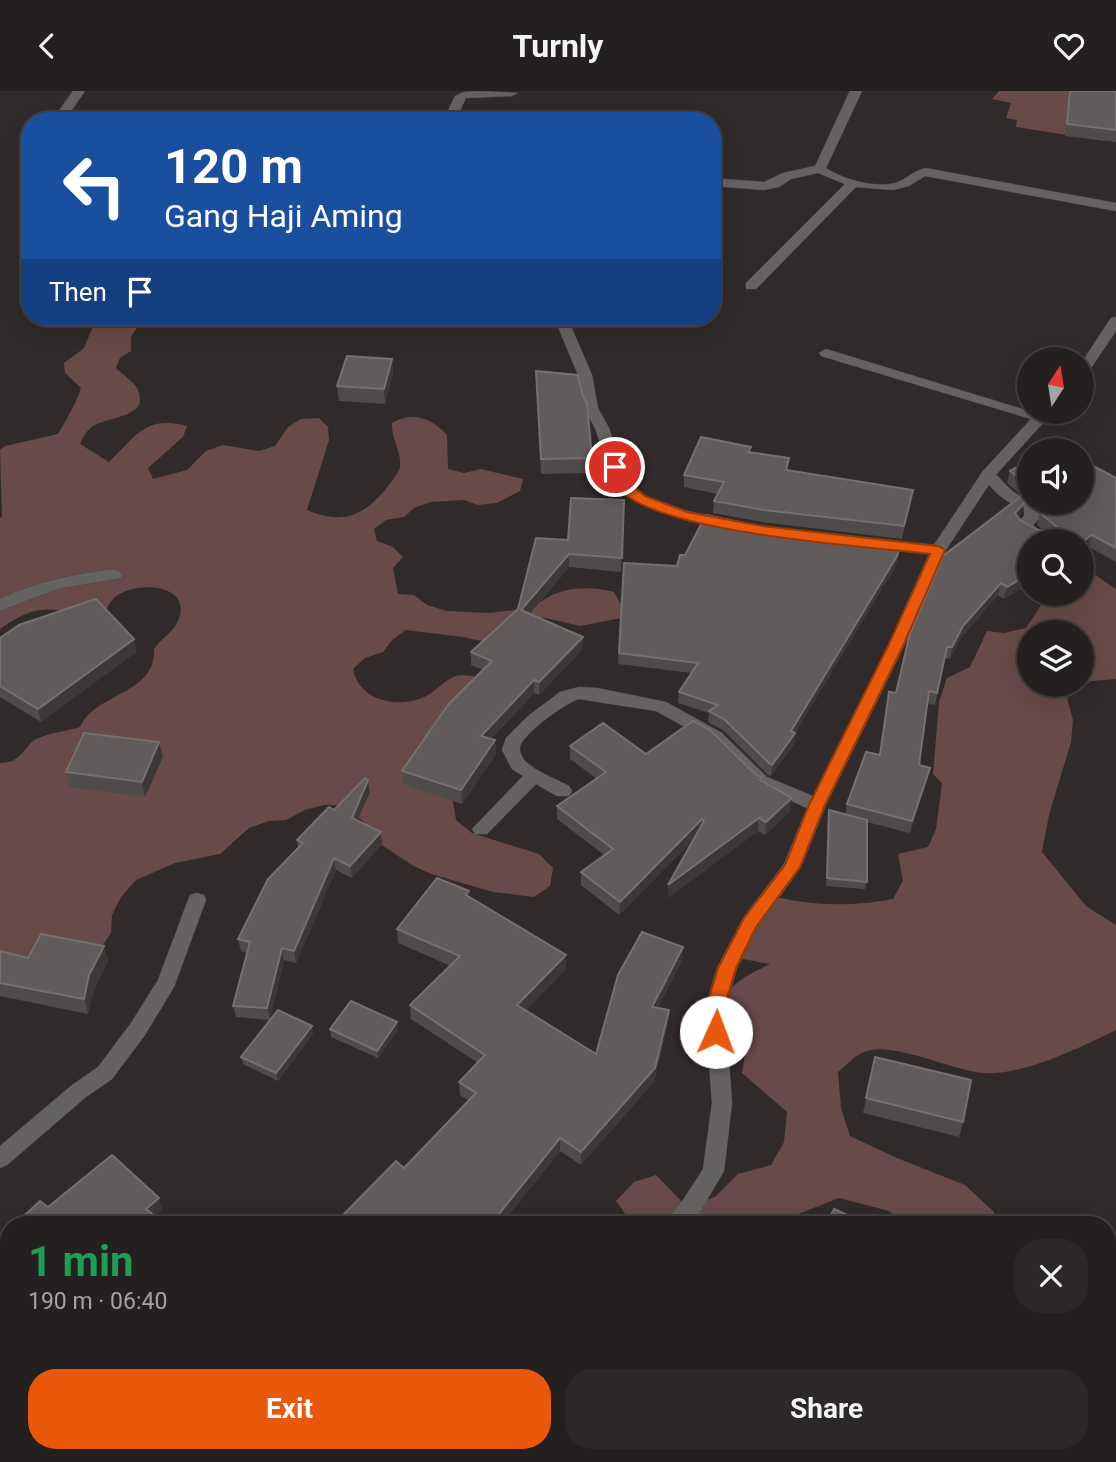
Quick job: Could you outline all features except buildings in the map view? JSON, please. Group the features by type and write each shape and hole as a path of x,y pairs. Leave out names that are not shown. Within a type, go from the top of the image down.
{"street":[{"path":"64,112 79,91"},
{"path":"820,169 856,91"},
{"path":"453,112 459,98 464,95 512,93"},
{"path":"721,183 764,186 775,184 797,173 820,169 839,180 891,188 906,183 917,173 933,172 1116,207"},
{"path":"751,286 854,182"},
{"path":"1094,354 1116,321"},
{"path":"564,326 585,375 592,408 602,428 619,481 641,499 684,515 736,525"},
{"path":"826,353 1017,407"},
{"path":"682,1216 691,1207 713,1171 722,1103 715,1008 727,968 750,923 792,867 817,805 896,646 938,550 988,474 1035,424"},
{"path":"988,474 1006,496 1017,503"},
{"path":"1028,529 1023,525 1032,519 1032,515"},
{"path":"857,541 938,550"},
{"path":"0,606 34,589 60,582 115,574"},
{"path":"563,791 518,765 511,750 512,742 534,720 566,696 579,693 660,706 716,737 761,781 817,805"},
{"path":"481,829 534,775"},
{"path":"0,1159 79,1091 105,1073 167,982 197,900"}],"shaded area":[{"path":"999,91 1104,91 1105,141 1016,127 1017,120 1006,118 1011,103 992,99"},
{"path":"93,326 138,326 131,337 131,351 120,358 116,368 137,388 139,405 134,411 93,426 80,444 109,462 142,430 160,423 187,426 183,437 148,468 153,479 187,470 206,451 223,445 259,451 275,446 288,427 301,419 319,418 328,427 329,440 307,510 330,517 350,516 367,507 396,476 400,462 392,423 414,417 435,424 447,435 448,469 464,473 481,469 523,479 520,491 497,503 478,505 464,500 430,502 414,508 404,517 386,520 374,529 377,541 393,547 403,557 393,568 398,594 414,595 427,605 447,611 488,613 534,608 561,591 593,588 614,592 622,606 621,618 580,626 546,618 524,619 498,638 481,641 406,630 392,640 383,652 365,658 353,669 363,689 372,696 394,702 417,700 456,676 483,678 452,794 456,820 472,833 539,854 553,868 550,886 534,897 493,892 431,874 374,840 369,827 345,805 324,805 305,810 286,820 269,821 249,828 220,854 175,863 136,880 121,897 112,915 111,933 103,945 0,966 0,763 18,758 36,739 80,727 88,715 136,685 146,676 152,664 154,649 176,625 181,611 179,601 172,593 149,587 136,588 114,598 105,612 42,610 30,612 0,629 0,450 5,446 58,434 81,388 65,373 64,363 84,348"},
{"path":"1094,574 1116,589 1116,679 1094,681 1094,620 1031,620 1040,606 1094,606"},
{"path":"1017,630 1017,697 1068,697 1073,720 1071,742 1049,815 1042,852 1086,906 1116,925 1116,1030 1052,1059 999,1073 971,1071 905,1053 876,1049 861,1053 838,1072 841,1108 850,1136 965,1185 996,1216 896,1216 889,1211 839,1198 793,1216 627,1216 616,1201 634,1182 656,1175 686,1206 715,1197 738,1174 771,1165 784,1142 787,1112 742,1073 751,1018 721,1010 724,1000 734,986 746,976 770,964 738,958 768,895 830,904 893,899 903,881 898,854 928,847 936,829 942,783 933,774 939,702 947,678 970,667 987,631 1004,633"}],"route":[{"path":"615,467 619,481 641,499 684,515 762,530 938,550 896,646 817,805 792,867 750,923 727,968 715,1008 716,1032"}]}
